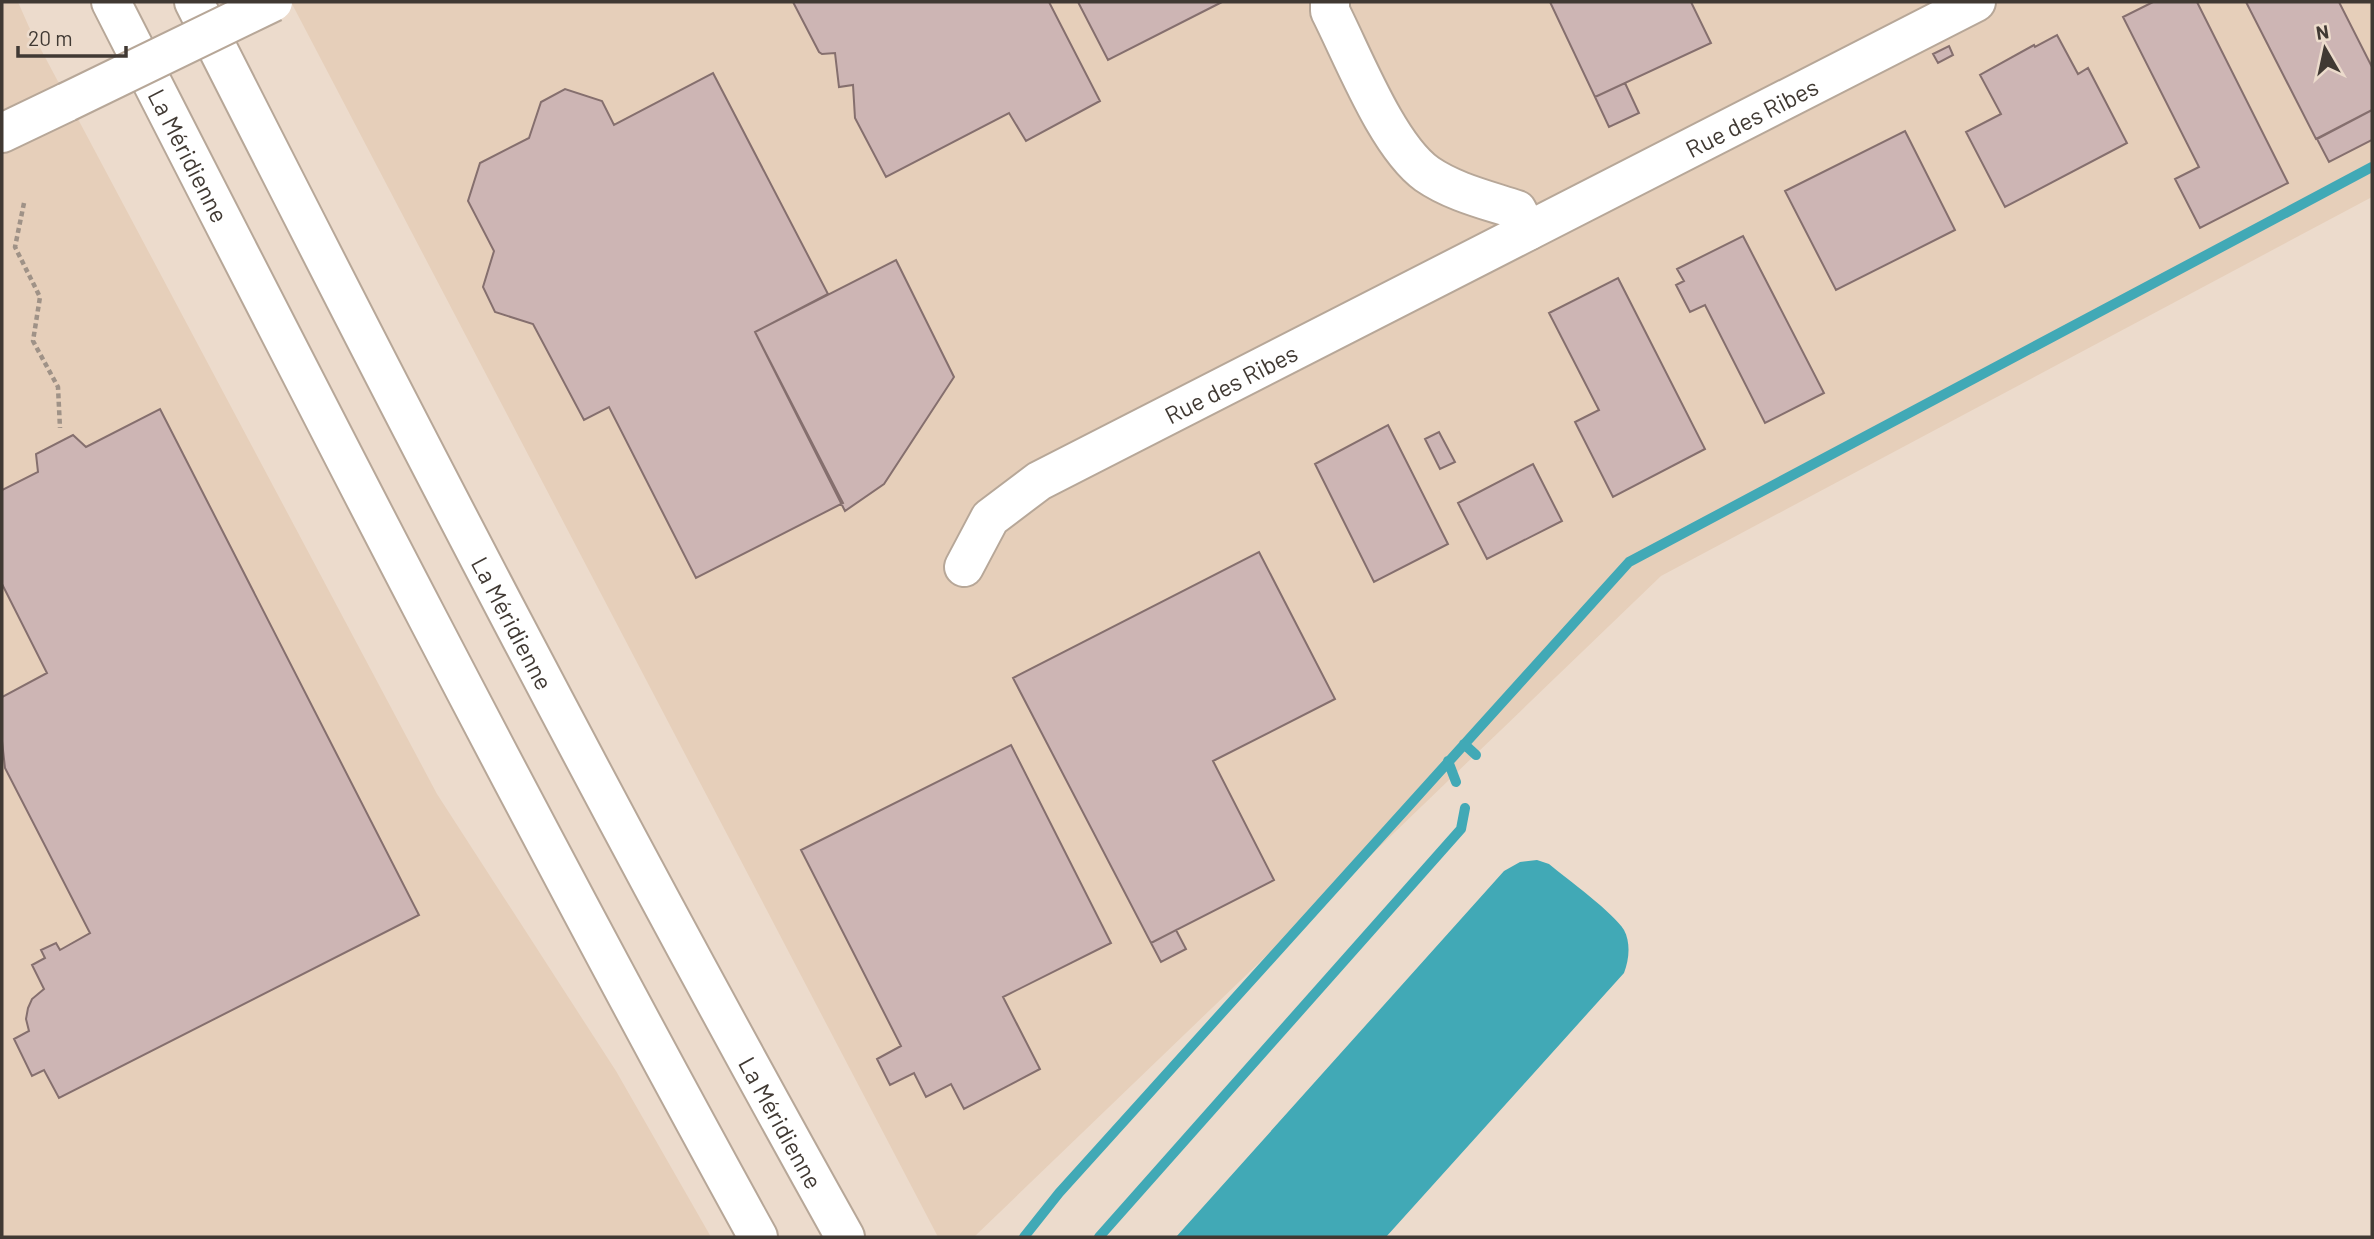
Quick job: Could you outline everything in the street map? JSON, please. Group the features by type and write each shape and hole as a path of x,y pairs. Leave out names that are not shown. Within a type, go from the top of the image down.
{"main road":[{"name":"La Méridienne","path":"111,2 328,429 665,1068 758,1237"},
{"name":"La Méridienne","path":"194,2 390,390 740,1049 845,1237"},
{"path":"2,118 64,95 273,2"},
{"path":"1330,2 1330,11 1395,141 1426,173 1459,190 1517,211 1528,231"},
{"name":"Rue des Ribes","path":"964,567 990,519 1039,481 1976,2"},
{"path":"2,133 64,95"}],"path":[{"path":"24,204 15,247 40,297 33,341 58,387 60,428"}],"shaded area":[{"path":"2,2 18,2 437,794 616,1071 711,1237 2,1237"},
{"path":"291,2 2372,2 2372,197 1661,576 974,1237 938,1237"}],"water":[{"path":"1537,860 1549,864 1619,923 1626,935 1628,946 1624,973 1386,1237 1176,1237 1504,871 1520,862"}],"building":[{"path":"793,2 1049,2 1100,101 1026,141 1009,113 886,177 855,118 853,85 839,87 835,53 819,52"},
{"path":"1078,2 1222,2 1108,60"},
{"path":"1550,2 1691,2 1711,43 1595,97"},
{"path":"2153,2 2197,2 2288,183 2200,228 2175,179 2199,167 2123,17"},
{"path":"2246,2 2339,2 2372,67 2372,110 2316,139"},
{"path":"2057,35 2078,74 2088,68 2127,143 2005,207 1966,132 2001,114 1980,75"},
{"path":"1949,46 1953,55 1938,63 1933,54"},
{"path":"713,73 828,294 755,332 843,503 696,578 609,407 584,420 533,324 495,312 483,287 494,251 468,201 480,163 529,138 541,102 565,89 602,101 614,125"},
{"path":"1625,83 1639,113 1609,127 1595,97"},
{"path":"2372,110 2372,140 2329,162 2317,139"},
{"path":"1905,131 1955,230 1836,290 1785,191"},
{"path":"1743,236 1824,393 1765,423 1705,305 1690,312 1676,285 1684,281 1677,269"},
{"path":"896,260 954,377 884,484 845,511 755,332"},
{"path":"1618,278 1705,449 1613,497 1575,422 1599,410 1549,313"},
{"path":"160,409 419,915 59,1098 44,1070 32,1076 14,1039 29,1031 26,1019 28,1008 32,999 44,989 32,965 45,958 41,950 56,943 60,950 90,933 5,768 2,697 47,673 2,584 2,490 38,472 36,454 73,435 86,447"},
{"path":"1388,425 1448,544 1374,582 1315,464"},
{"path":"1439,432 1455,462 1440,469 1425,439"},
{"path":"1533,464 1562,521 1487,559 1458,503"},
{"path":"1259,552 1335,699 1213,761 1274,880 1151,943 1013,678"},
{"path":"1011,745 1111,943 1003,997 1040,1069 964,1109 951,1084 926,1097 914,1073 890,1085 877,1059 901,1046 801,850"},
{"path":"1176,930 1186,949 1161,962 1151,943"}],"waterway":[{"path":"1024,1237 1059,1193 1629,562 2372,167"},
{"path":"1464,744 1476,755"},
{"path":"1448,761 1456,782"},
{"path":"1099,1237 1461,829 1465,808"}]}
